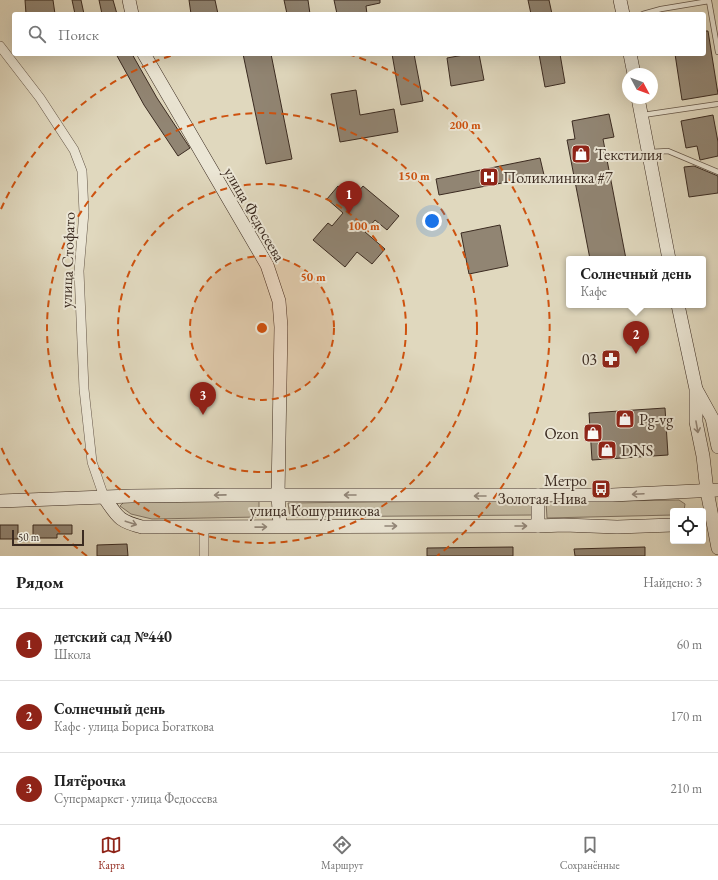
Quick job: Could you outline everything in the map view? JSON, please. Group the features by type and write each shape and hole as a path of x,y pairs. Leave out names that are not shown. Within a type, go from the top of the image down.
{"main road":[{"path":"129,0 132,12"},
{"path":"620,0 623,12"},
{"name":"улица Федосеева","path":"145,56 267,265 279,301 281,327 278,495 280,526"},
{"path":"630,56 633,68"},
{"path":"639,104 668,256"},
{"path":"679,308 696,389 696,422 703,456 713,491 711,521 718,548"},
{"path":"696,389 712,418 718,447"},
{"name":"улица Кошурникова","path":"0,501 104,497 227,495 612,495 713,491"},
{"path":"538,495 538,526"},
{"name":"улица Кошурникова","path":"104,497 119,519 130,524 142,526 564,525 617,527 670,525"}],"street":[{"name":"улица Стофато","path":"0,46 40,98 74,150 82,171 84,212 79,271 84,389 92,462 104,497"},
{"path":"204,527 204,556"}],"lane":[{"path":"650,12 709,1 718,52"},
{"path":"642,115 718,104"},
{"path":"648,152 668,151 718,172"}],"shaded area":[{"path":"533,500 533,515 290,517 288,503"},
{"path":"679,500 685,504 684,508 670,508 670,515 547,518 546,502"},
{"path":"259,501 259,517 152,519 131,514 120,506 124,502"}],"building":[{"path":"25,0 53,0 55,12 26,12"},
{"path":"72,0 81,0 84,12 75,12"},
{"path":"99,0 113,0 116,12 102,12"},
{"path":"189,0 215,0 218,12 191,12"},
{"path":"284,0 308,0 310,12 287,12"},
{"path":"334,0 380,0 380,3 366,6 367,12 337,12"},
{"path":"528,0 549,0 552,12 531,12"},
{"path":"706,31 708,31 718,94 682,100 675,56 706,56"},
{"path":"117,56 133,56 157,98 190,148 178,156 144,105"},
{"path":"243,56 271,56 292,159 266,164"},
{"path":"392,56 414,56 423,101 401,105"},
{"path":"458,56 479,56 484,80 451,86 447,58"},
{"path":"539,56 560,56 565,83 545,87"},
{"path":"356,90 360,115 394,109 398,132 340,142 331,94"},
{"path":"609,114 614,137 603,139 625,256 589,256 567,140 575,139 572,121"},
{"path":"713,115 718,142 718,156 700,160 697,146 686,148 681,121"},
{"name":"Поликлиника #7","path":"540,158 544,175 439,195 436,179"},
{"path":"694,166 718,176 718,193 689,197 684,167"},
{"path":"338,186 353,198 363,186 399,216 387,230 375,220 365,232 385,249 372,264 357,252 345,267 313,240 328,223 332,226 343,213 327,199"},
{"path":"500,225 508,266 469,274 461,233"},
{"path":"665,408 668,455 592,460 589,413"},
{"path":"0,525 18,525 18,539 0,539"},
{"path":"33,525 72,525 72,534 57,534 57,538 33,538"},
{"path":"127,544 128,556 97,556 97,545"},
{"path":"513,547 513,556 427,556 427,548"},
{"path":"645,547 645,556 575,556 574,549"}],"place":[{"name":"Текстилия","path":"581,154"},
{"name":"Поликлиника #7","path":"489,177"},
{"name":"детский сад №440","path":"349,214"},
{"name":"Солнечный день","path":"636,354"},
{"name":"03","path":"611,359"},
{"name":"Пятёрочка","path":"203,415"},
{"name":"Pg-vg","path":"625,419"},
{"name":"Ozon","path":"593,433"},
{"name":"DNS","path":"607,450"},
{"name":"Метро Золотая Нива","path":"601,489"}]}
